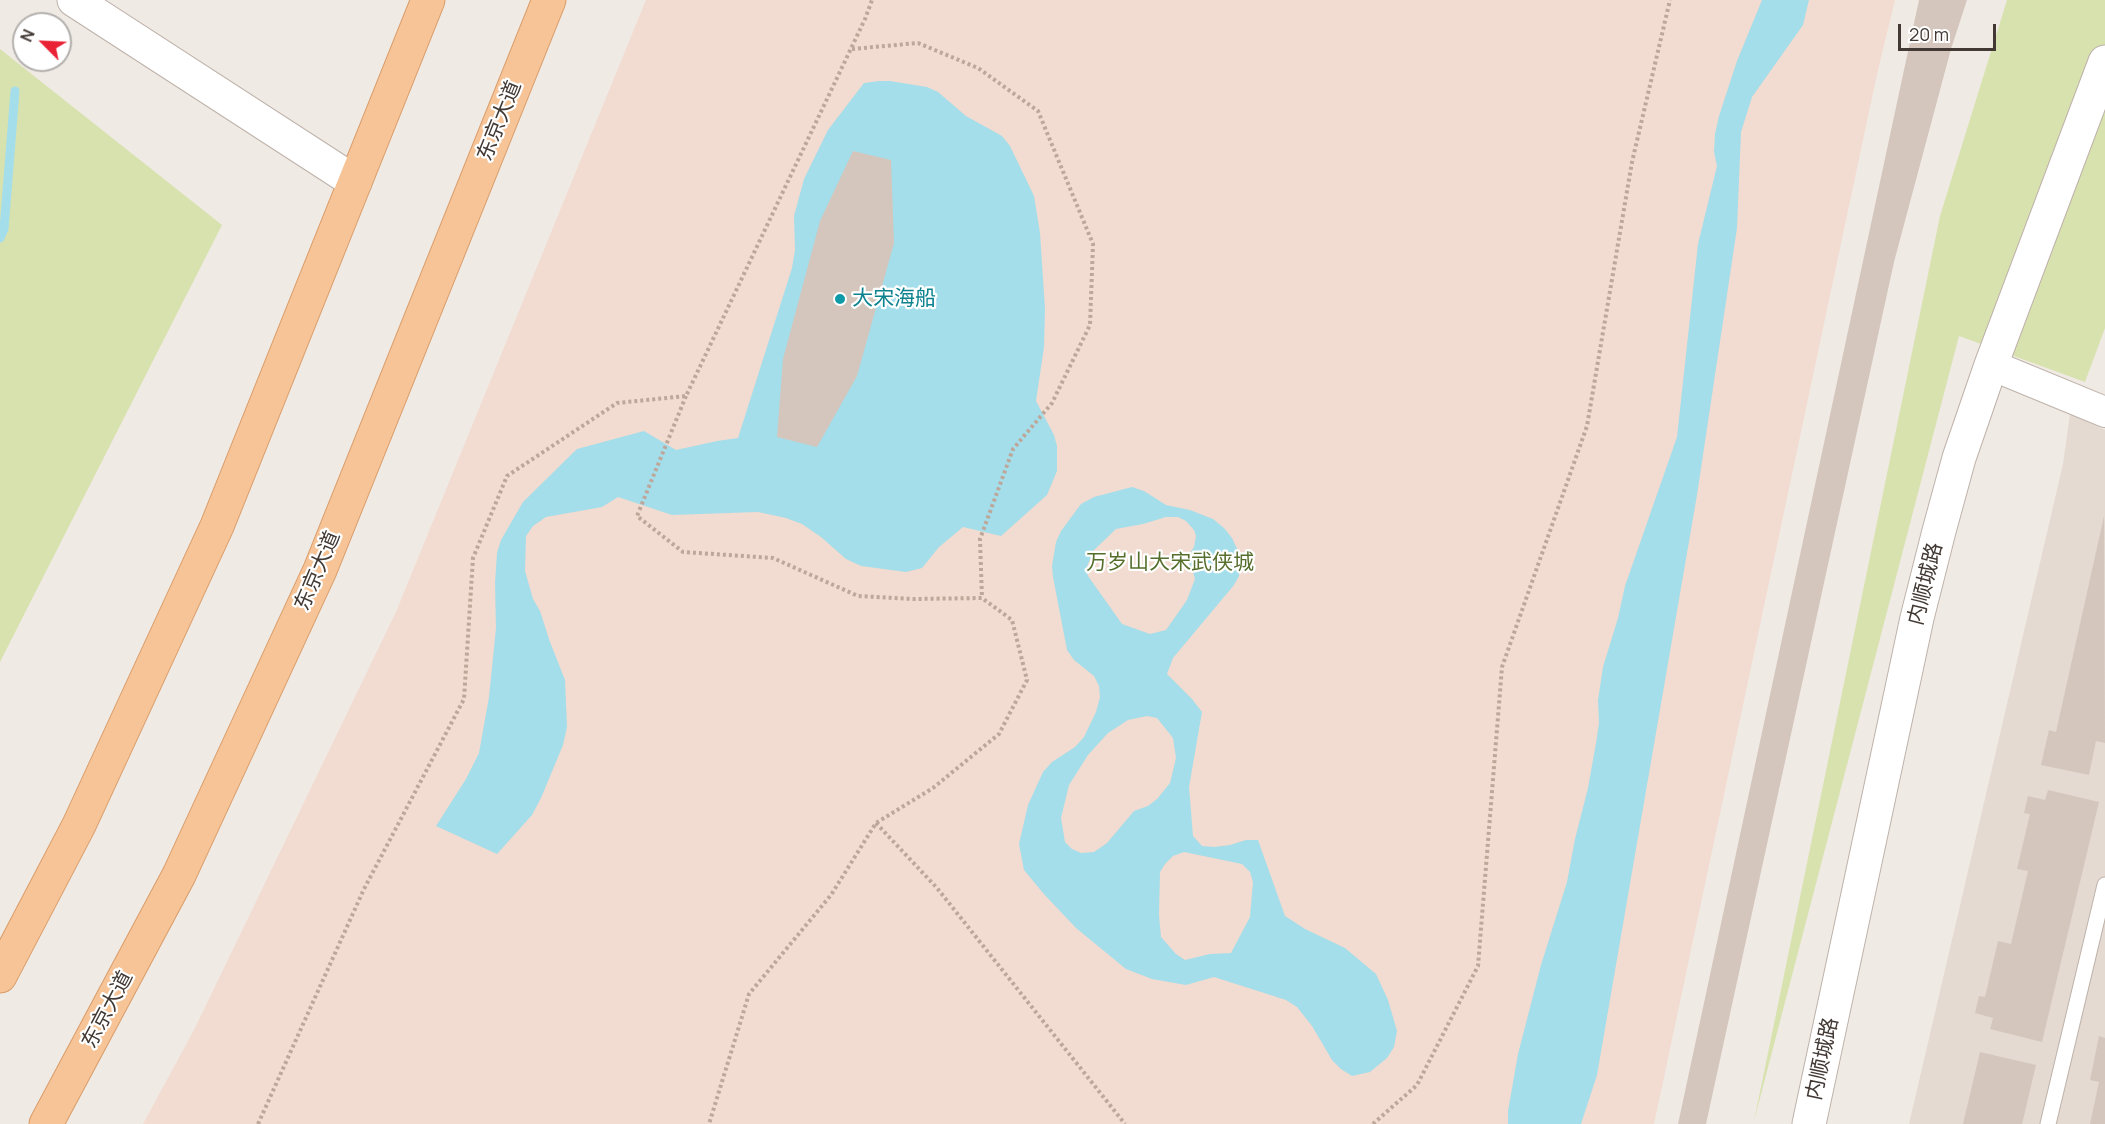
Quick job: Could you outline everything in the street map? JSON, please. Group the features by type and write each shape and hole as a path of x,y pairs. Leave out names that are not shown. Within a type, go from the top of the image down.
{"main road":[{"path":"0,976 79,825 217,526 428,0"},
{"name":"东京大道","path":"46,1124 179,875 315,581 549,0"}],"street":[{"path":"74,0 355,182"},
{"name":"内顺城路","path":"1809,1124 1917,618 1959,458 1991,364 2105,62"},
{"path":"1991,364 2105,412"}],"lane":[{"path":"2048,1124 2105,885"}],"path":[{"path":"710,1124 748,994 831,895 876,823 933,788 999,734 1027,680 1012,620 982,598 858,596 773,558 683,552 638,516 686,396 851,49 872,0"},
{"path":"1373,1124 1417,1085 1478,966 1502,667 1587,426 1632,162 1670,0"},
{"path":"851,49 918,43 978,68 1038,111 1093,244 1090,325 1052,403 1013,449 981,539 982,598"},
{"path":"258,1124 364,889 464,699 473,558 507,476 616,403 686,396"},
{"path":"876,823 937,888 1125,1124"}],"shaded area":[{"name":"万岁山大宋武侠城","path":"646,0 1895,0 1877,74 1654,1124 143,1124 194,1030 396,612"},
{"path":"2070,414 2105,430 2105,1124 1909,1124 2063,464"}],"green space":[{"path":"2007,0 2105,0 2105,328 2085,382 1959,336 1754,1121 1940,216"},
{"path":"0,49 12,59 12,72 29,72 222,225 0,662"}],"water":[{"path":"1762,0 1809,0 1803,25 1752,97 1741,132 1737,228 1697,495 1597,1075 1581,1124 1508,1124 1508,1111 1518,1054 1541,965 1567,882 1588,788 1599,723 1598,700 1603,667 1625,586 1677,437 1698,244 1717,166 1714,152 1719,116 1737,61"},
{"path":"879,81 927,87 938,92 966,116 1002,136 1010,146 1034,196 1040,233 1045,309 1044,347 1036,401 1054,435 1057,446 1057,471 1047,495 1001,536 963,527 939,547 922,568 906,572 861,566 846,559 802,524 758,512 672,515 618,497 602,507 546,517 533,526 526,536 525,571 533,599 540,611 565,680 567,727 563,745 532,815 497,854 436,826 466,779 479,753 489,697 496,628 497,553 501,540 523,502 577,449 644,431 676,450 738,438 792,268 795,250 794,216 804,179 828,130 864,83"},
{"path":"1132,487 1144,491 1166,505 1190,510 1213,519 1232,538 1241,563 1239,576 1173,658 1167,674 1202,712 1189,787 1193,836 1202,846 1214,847 1246,840 1258,840 1285,916 1305,929 1345,948 1376,974 1388,1000 1397,1031 1394,1047 1387,1058 1370,1072 1352,1076 1341,1069 1332,1060 1312,1026 1297,1007 1286,1000 1214,977 1186,985 1152,979 1126,969 1076,928 1024,870 1019,844 1028,805 1043,772 1084,737 1096,712 1100,697 1099,686 1094,676 1074,660 1067,650 1052,566 1056,542 1061,531 1081,504 1094,497","holes":["1166,517 1178,517 1186,521 1194,530 1196,536 1194,547 1186,559 1195,579 1187,600 1166,630 1150,634 1122,624 1088,576 1086,569 1094,550 1116,529","1147,716 1157,718 1173,738 1176,758 1170,783 1157,799 1148,806 1134,811 1107,843 1094,852 1081,853 1072,849 1065,842 1061,818 1069,785 1088,755 1108,733 1128,720","1184,852 1242,864 1250,872 1253,882 1250,917 1231,953 1210,954 1185,960 1176,954 1161,937 1160,872 1173,856"]}],"building":[{"path":"1919,0 1967,0 1951,49 1894,262 1706,1124 1678,1124"},
{"path":"853,151 891,160 894,243 857,376 817,447 777,437 783,359 820,221"},
{"path":"2104,516 2105,743 2096,741 2089,775 2041,765 2049,730 2056,732"},
{"path":"2048,790 2099,802 2042,1042 1990,1029 1993,1018 1975,1013 1979,996 1985,997 1998,941 2011,944 2028,871 2017,869 2030,814 2024,813 2028,796 2045,800"},
{"path":"2099,1036 2105,1038 2105,1124 2090,1124 2099,1082 2090,1080"},
{"path":"1980,1052 2036,1065 2022,1124 1963,1124"}],"waterway":[{"path":"0,238 4,229 15,91"}],"place":[{"name":"大宋海船","path":"840,299"}]}
